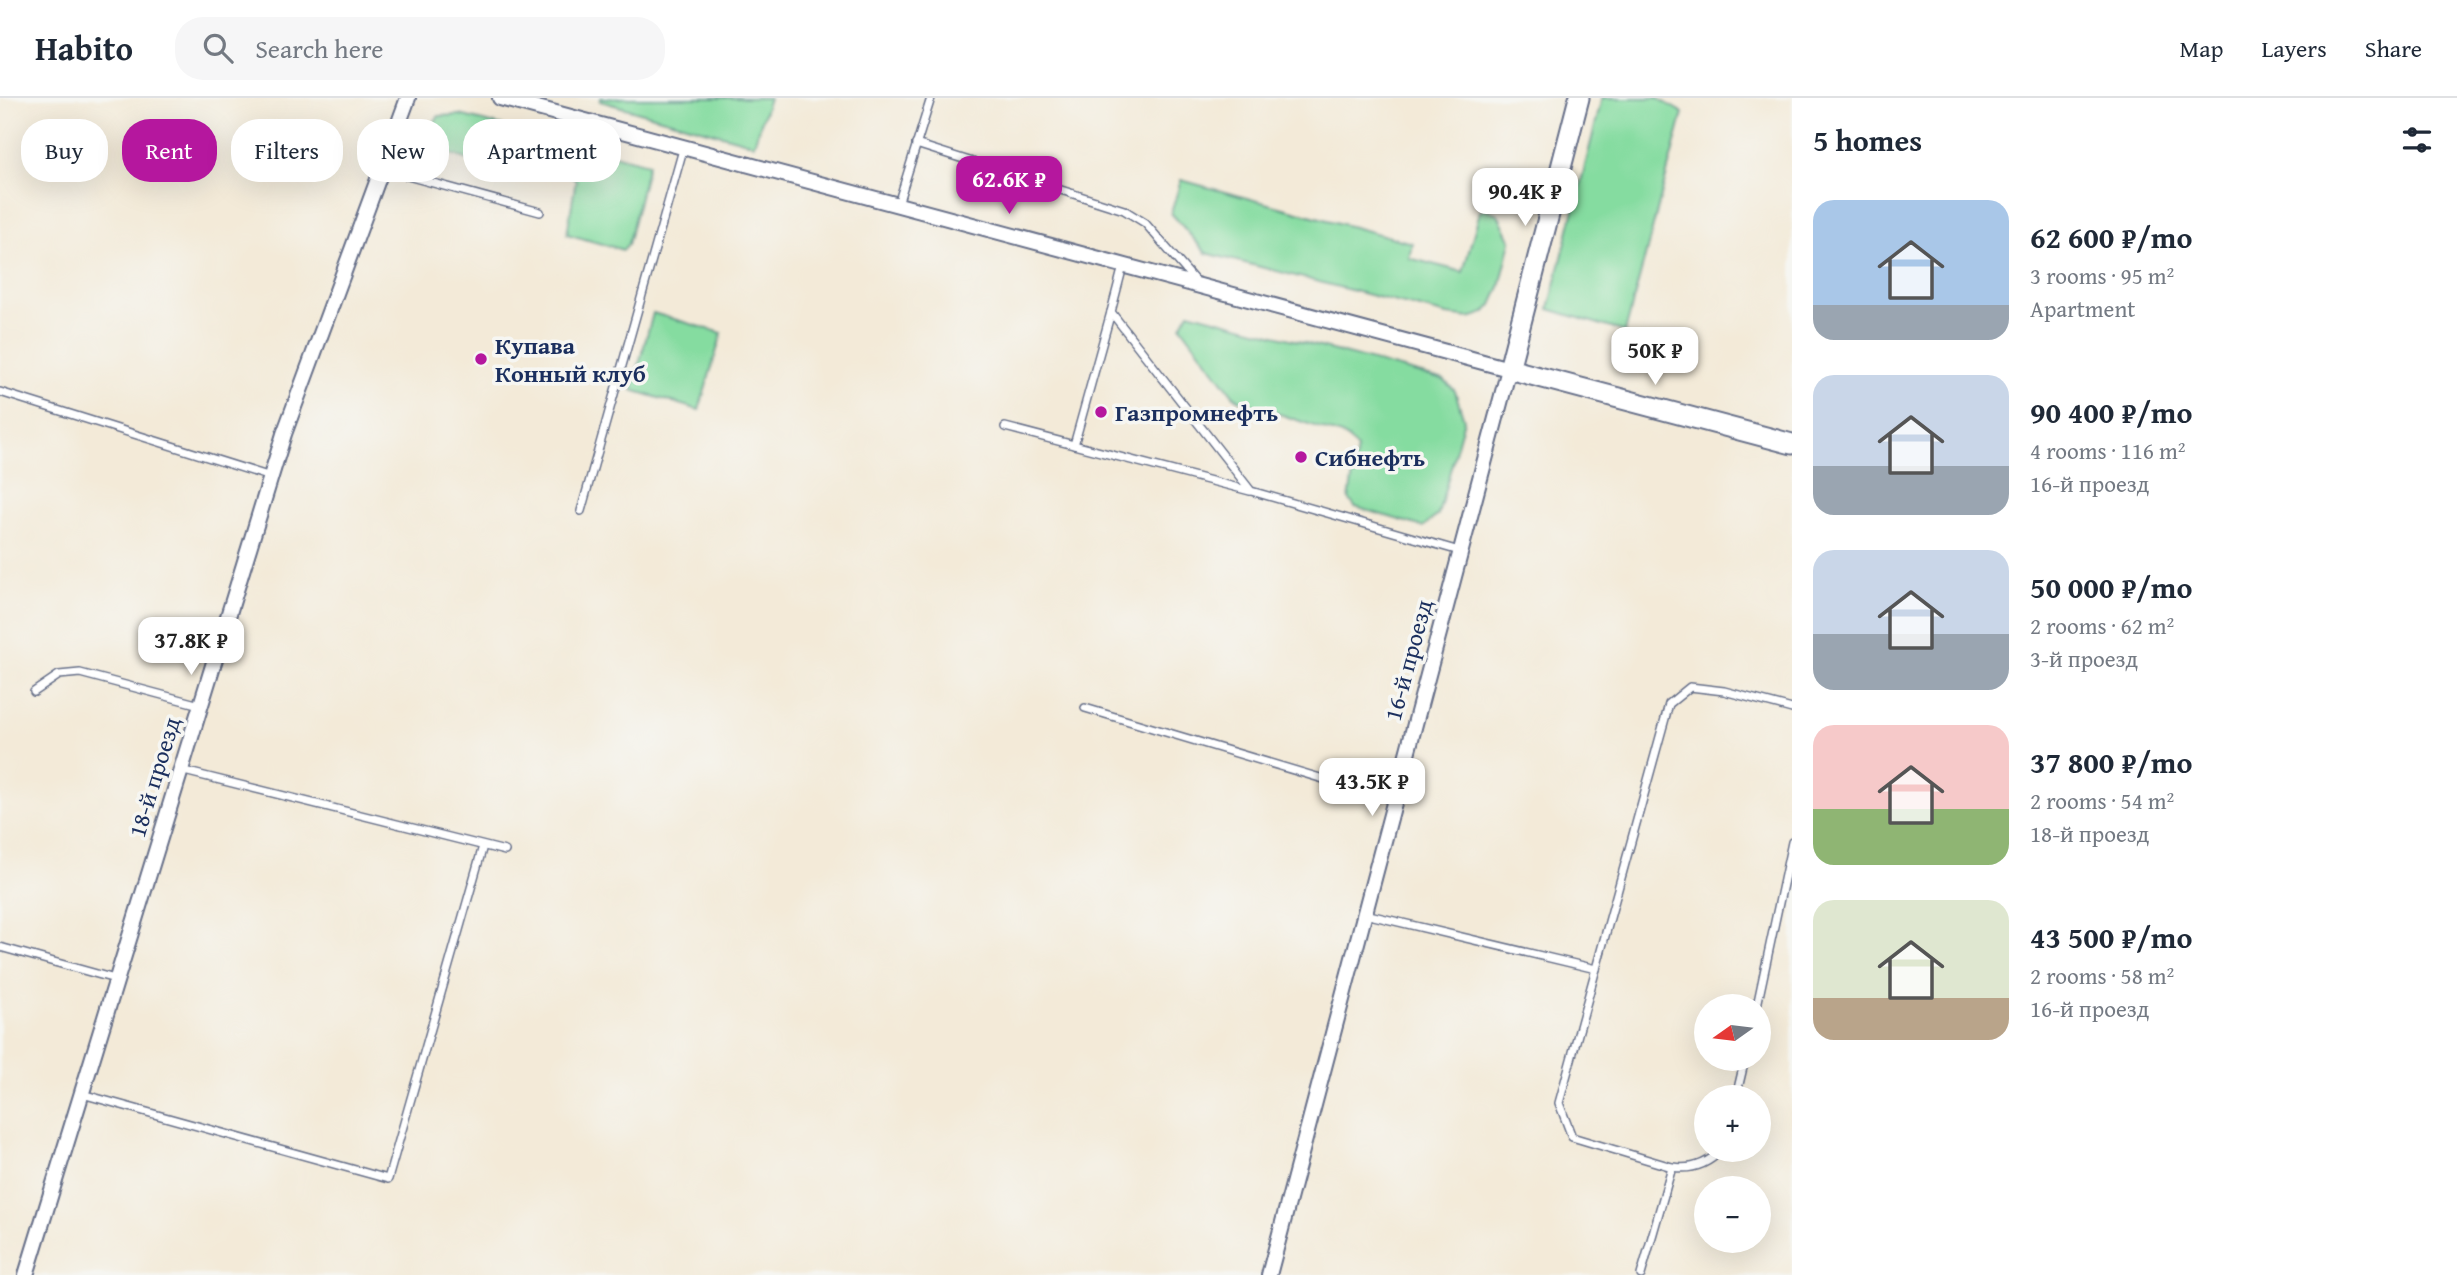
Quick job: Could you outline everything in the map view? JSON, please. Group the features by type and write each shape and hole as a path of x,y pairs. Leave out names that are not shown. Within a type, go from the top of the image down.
{"street":[{"name":"18-й проезд","path":"400,119 408,98"},
{"path":"500,98 1201,288 1792,444"},
{"name":"16-й проезд","path":"1269,1275 1463,552 1579,98"},
{"name":"18-й проезд","path":"26,1275 271,477 377,182"}],"lane":[{"path":"898,204 932,98"},
{"path":"916,145 1124,210 1145,223 1201,288"},
{"path":"581,511 684,146"},
{"path":"430,182 540,212"},
{"path":"1074,445 1123,265"},
{"path":"1111,312 1251,491"},
{"path":"0,392 271,477"},
{"path":"1005,427 1251,491 1463,552"},
{"path":"34,692 59,675 80,673 200,705"},
{"path":"1708,1162 1684,1169 1672,1167 1572,1137 1559,1102 1669,704 1690,687 1724,691 1792,709"},
{"path":"1084,708 1395,800"},
{"path":"180,771 505,851"},
{"path":"1760,994 1792,842"},
{"path":"81,1094 388,1179 483,846"},
{"path":"1365,914 1596,970"},
{"path":"0,947 116,979"},
{"path":"1641,1275 1672,1167"}],"green space":[{"path":"601,98 769,98 754,144 600,101"},
{"path":"1602,98 1657,98 1683,113 1625,332 1549,309"},
{"path":"460,115 475,119 463,119 463,158 449,153 449,119 436,119 439,116"},
{"path":"621,157 648,164 628,244 623,250 567,234 576,182 621,182"},
{"path":"1181,180 1412,243 1409,258 1463,272 1480,211 1486,209 1498,214 1511,241 1500,287 1485,313 1470,318 1447,315 1206,253 1171,213"},
{"path":"1189,312 1444,380 1455,391 1464,420 1438,515 1423,527 1355,507 1349,499 1357,449 1347,437 1241,401 1233,395 1181,326"},
{"path":"653,313 722,333 699,410 632,390"}],"place":[{"name":"Купава Конный клуб","path":"481,359"},
{"name":"Газпромнефть","path":"1101,412"},
{"name":"Сибнефть","path":"1301,457"}]}
